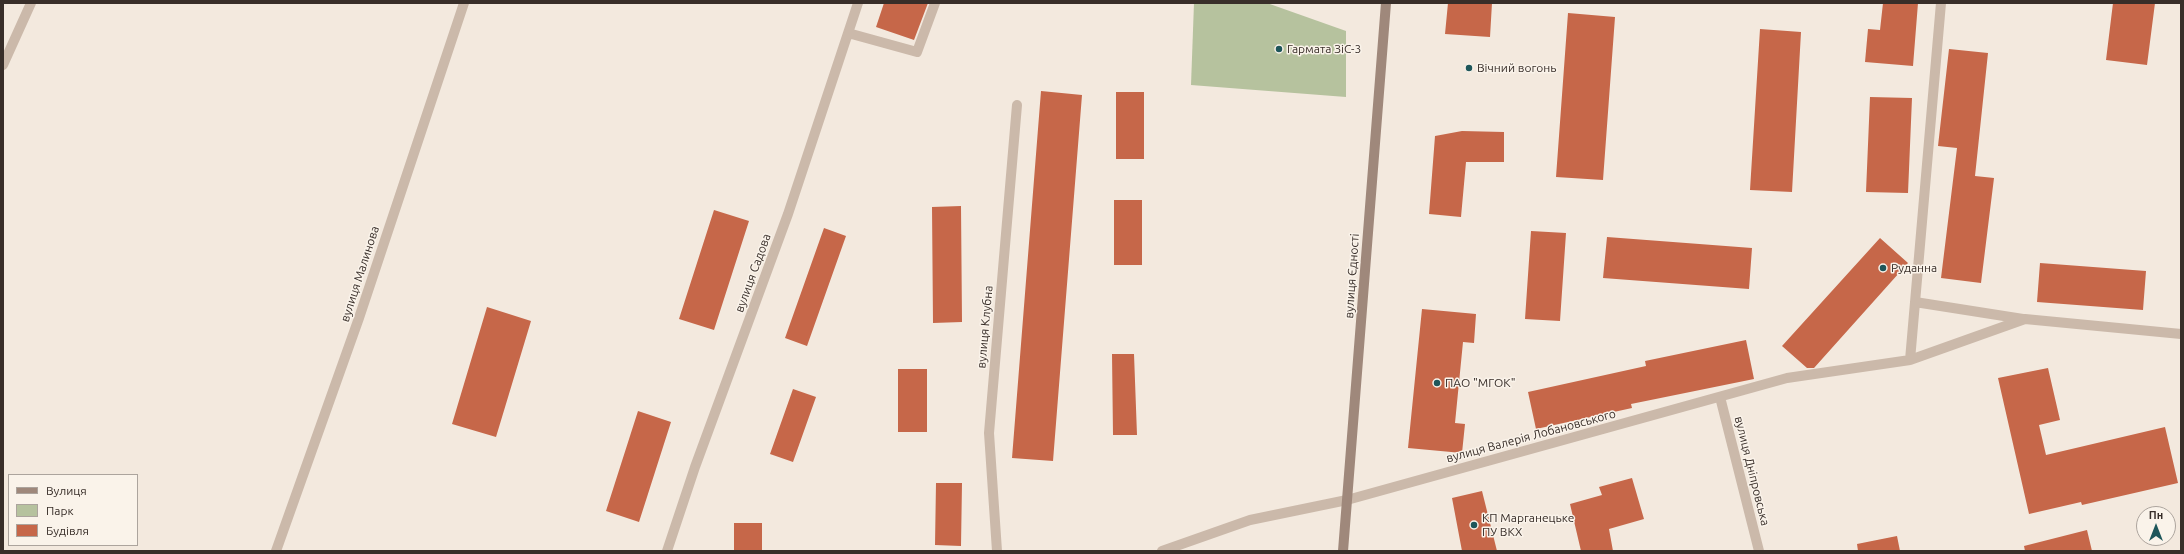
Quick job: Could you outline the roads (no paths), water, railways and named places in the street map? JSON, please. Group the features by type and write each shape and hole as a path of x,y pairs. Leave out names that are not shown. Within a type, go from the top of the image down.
{"street":[{"path":"3,65 31,3"},
{"name":"вулиця Малинова","path":"276,551 359,318 464,3"},
{"name":"вулиця Садова","path":"667,551 698,459 788,214 858,3"},
{"path":"848,34 917,52 935,3"},
{"name":"вулиця Єдності","path":"1343,551 1386,3"},
{"path":"1910,360 1941,3"},
{"name":"вулиця Клубна","path":"997,551 989,433 1016,105"},
{"path":"1915,302 2025,319 2181,334"},
{"name":"вулиця Валерія Лобановського","path":"1162,551 1250,520 1347,500 1788,378 1910,360 2025,319"},
{"name":"вулиця Дніпровська","path":"1720,397 1759,551"}],"place":[{"name":"Гармата ЗіС-3","path":"1279,49"},
{"name":"Вічний вогонь","path":"1469,68"},
{"name":"Руданна","path":"1883,268"},
{"name":"ПАО \"МГОК\"","path":"1437,383"},
{"name":"КП Марганецьке ПУ ВКХ","path":"1474,525"}]}
